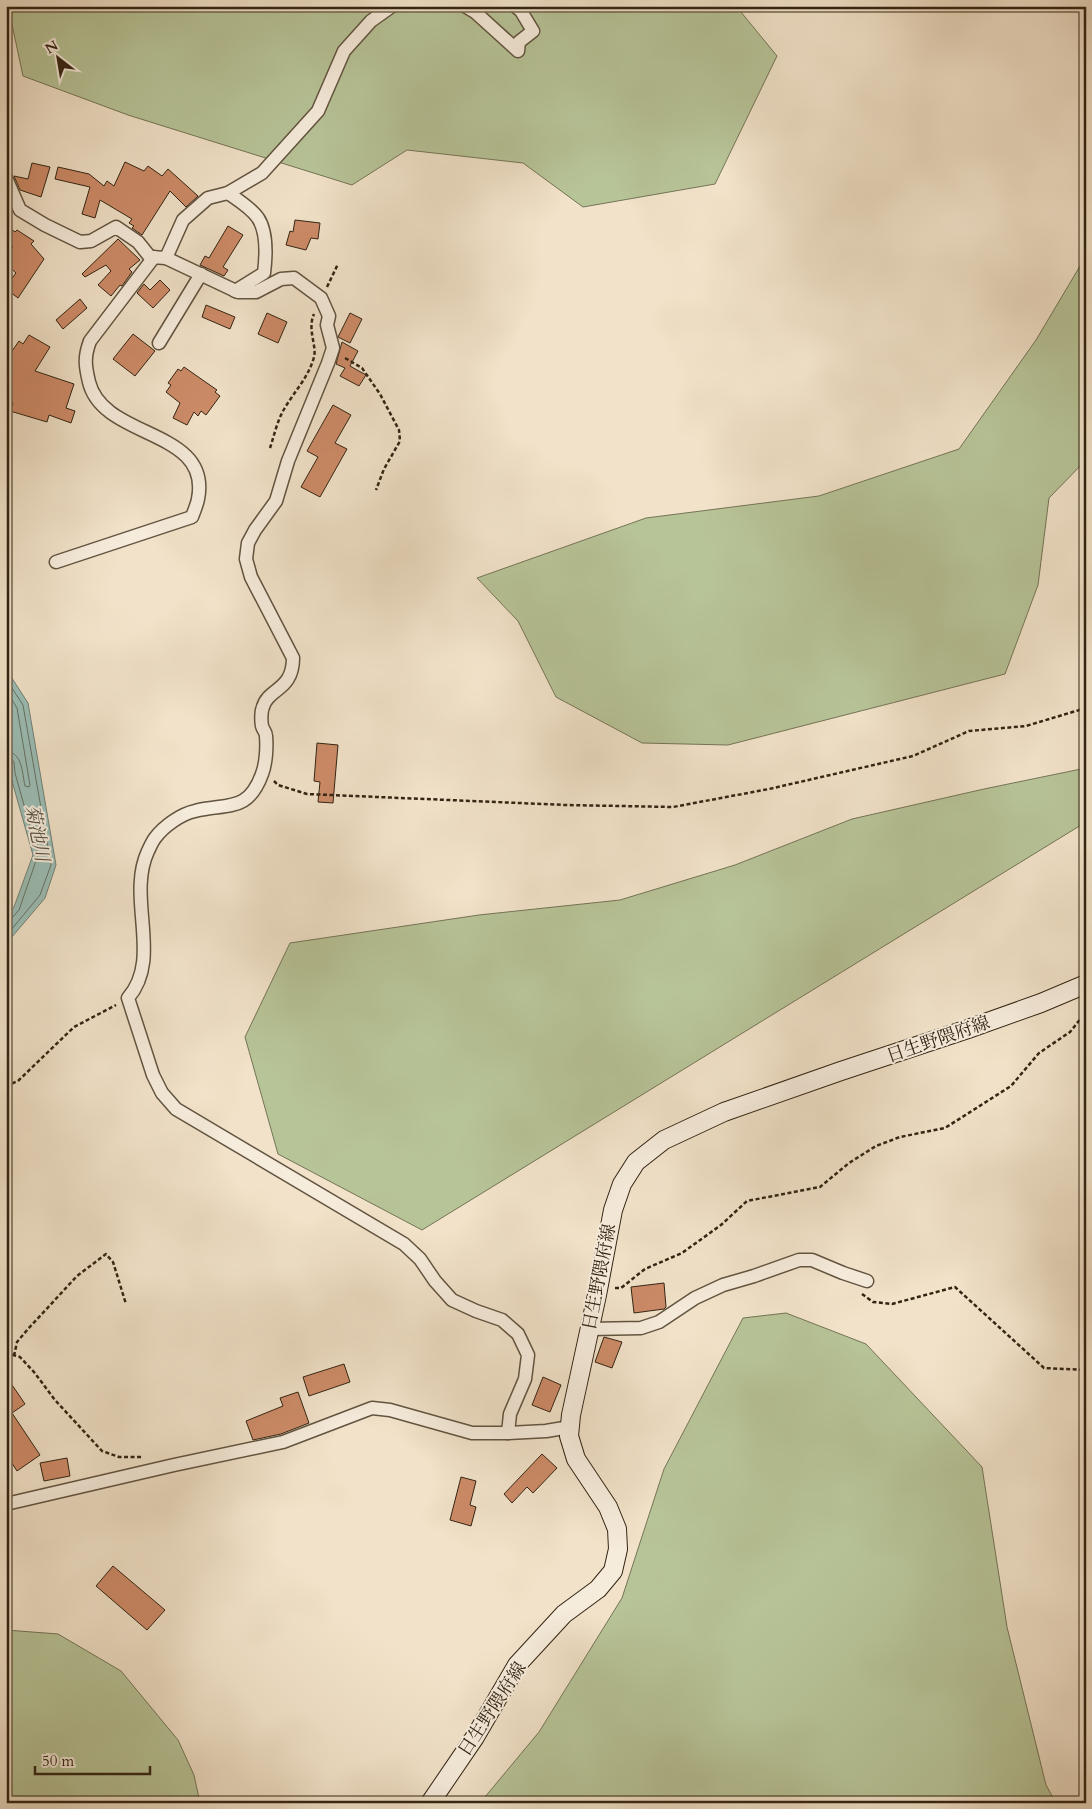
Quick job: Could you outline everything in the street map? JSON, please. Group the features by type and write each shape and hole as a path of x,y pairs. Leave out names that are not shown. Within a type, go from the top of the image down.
{"main road":[{"name":"日生野隈府線","path":"430,1803 475,1737 517,1665 564,1614 598,1589 613,1570 618,1549 617,1529 608,1507 576,1459 569,1436 570,1415 590,1329 613,1210 622,1184 636,1162 664,1140 724,1112 841,1071 968,1030 1086,984"}],"street":[{"path":"56,562 192,517 198,498 198,478 190,460 180,449 122,421 101,406 91,391 86,369 85,355 90,341 160,257 183,220 208,198 228,193 262,173 318,111 344,51 371,21 392,6"},
{"path":"465,6 475,12 518,51 519,42 533,31 521,11 514,6"},
{"path":"6,178 20,210 80,242 91,241 116,227 138,242 150,257 160,257 235,291 256,292 281,279 294,278 321,298 330,316 327,325 334,348 288,461 276,501 248,543 246,560 251,577 293,658 293,670 283,686 269,697 263,706 262,725 267,734 263,772 254,792 242,802 228,807 194,811 172,822 154,839 142,863 139,893 144,965 137,988 128,998 153,1075 162,1093 176,1109 404,1244 420,1259 435,1281 452,1300 502,1320 518,1334 528,1355 525,1379 510,1414 508,1433"},
{"path":"228,193 246,206 259,219 265,240 264,273 235,291"},
{"path":"160,344 201,274"},
{"path":"590,1329 641,1328 659,1322 695,1298 722,1285 799,1260 812,1260 867,1281"},
{"path":"6,1504 283,1442 372,1408 390,1410 472,1433 546,1431 570,1427"}],"path":[{"path":"270,448 282,413 303,381 315,355 311,320 338,264"},
{"path":"332,352 362,368 380,394 399,430 400,441 384,469 376,490"},
{"path":"263,772 278,785 308,794 566,805 673,807 770,789 913,756 969,731 1026,726 1086,708"},
{"path":"6,1086 18,1081 74,1027 128,998"},
{"path":"599,1286 621,1288 645,1269 682,1253 721,1225 747,1201 820,1187 849,1163 876,1146 900,1137 945,1128 1010,1086 1039,1053 1070,1032 1086,1012"},
{"path":"14,1356 17,1342 28,1329 77,1276 106,1254 113,1262 126,1304"},
{"path":"843,1273 849,1284 873,1302 892,1304 955,1287 1044,1368 1086,1370"},
{"path":"6,1353 20,1357 55,1400 102,1451 119,1457 145,1457"}],"green space":[{"path":"8,6 736,6 777,56 715,184 583,207 523,163 407,150 352,185 128,115 23,76"},
{"path":"1086,256 1086,460 1049,498 1038,585 1005,674 728,745 642,743 556,697 518,621 477,578 646,518 819,496 959,449 1036,340"},
{"path":"1086,768 1086,822 422,1230 278,1154 245,1037 290,943 479,915 620,900 735,865 852,819"},
{"path":"786,1313 866,1344 982,1467 1007,1627 1046,1785 1056,1803 480,1803 539,1732 622,1598 664,1469 743,1318"},
{"path":"6,1630 58,1634 121,1671 178,1740 194,1775 200,1803 6,1803"}],"water":[{"name":"菊池川","path":"6,669 28,703 56,865 45,898 6,944 6,918 14,907 33,855 10,774 6,744"}],"building":[{"path":"125,162 144,171 148,166 162,176 168,169 198,196 186,207 170,191 142,235 132,228 134,226 129,223 132,219 100,200 95,218 82,214 90,187 55,179 58,167 89,174 104,186 107,181 114,186"},
{"path":"32,163 50,167 41,197 20,190 14,176 28,179"},
{"path":"295,220 320,223 318,239 311,238 306,250 286,245 290,231 293,232"},
{"path":"6,225 15,232 17,230 34,241 31,244 44,259 18,298 6,289 6,286 16,273 6,264 6,254 13,247 6,242"},
{"path":"228,226 243,235 223,267 228,270 224,276 200,265 205,256 209,258"},
{"path":"118,239 140,260 129,269 132,272 122,286 120,285 111,296 98,285 111,271 106,265 85,277 82,274"},
{"path":"160,280 170,290 153,308 137,293 144,284 150,290"},
{"path":"80,299 87,308 63,329 56,320"},
{"path":"206,305 235,317 230,329 202,317"},
{"path":"267,313 287,322 278,343 258,334"},
{"path":"350,313 362,319 350,343 338,337"},
{"path":"133,334 155,351 135,376 113,359"},
{"path":"29,335 50,347 35,371 74,384 66,408 75,411 71,423 49,415 47,422 10,411 13,403 6,401 6,366 12,356 10,354 19,341 23,344"},
{"path":"342,342 358,351 350,366 366,375 359,386 340,376 345,368 336,364"},
{"path":"184,367 217,390 215,392 220,396 206,415 201,411 198,416 194,412 187,425 173,418 180,403 166,392 171,385 168,383 178,369 181,371"},
{"path":"333,405 351,415 335,443 347,449 320,497 301,487 318,457 307,451"},
{"path":"317,743 338,745 333,803 318,802 320,782 314,781"},
{"path":"664,1283 666,1307 664,1309 634,1313 631,1287"},
{"path":"604,1337 622,1342 612,1368 595,1362"},
{"path":"344,1364 350,1382 309,1396 303,1377"},
{"path":"6,1376 25,1404 12,1413 40,1455 17,1471 6,1454"},
{"path":"543,1377 561,1385 550,1412 532,1405"},
{"path":"298,1392 309,1423 281,1434 253,1440 246,1421 283,1406 280,1398"},
{"path":"542,1454 557,1468 533,1493 527,1487 512,1503 504,1494"},
{"path":"67,1458 70,1476 44,1481 40,1463"},
{"path":"461,1477 476,1481 470,1505 476,1507 471,1526 450,1520"},
{"path":"113,1566 165,1610 147,1630 96,1586"}]}
